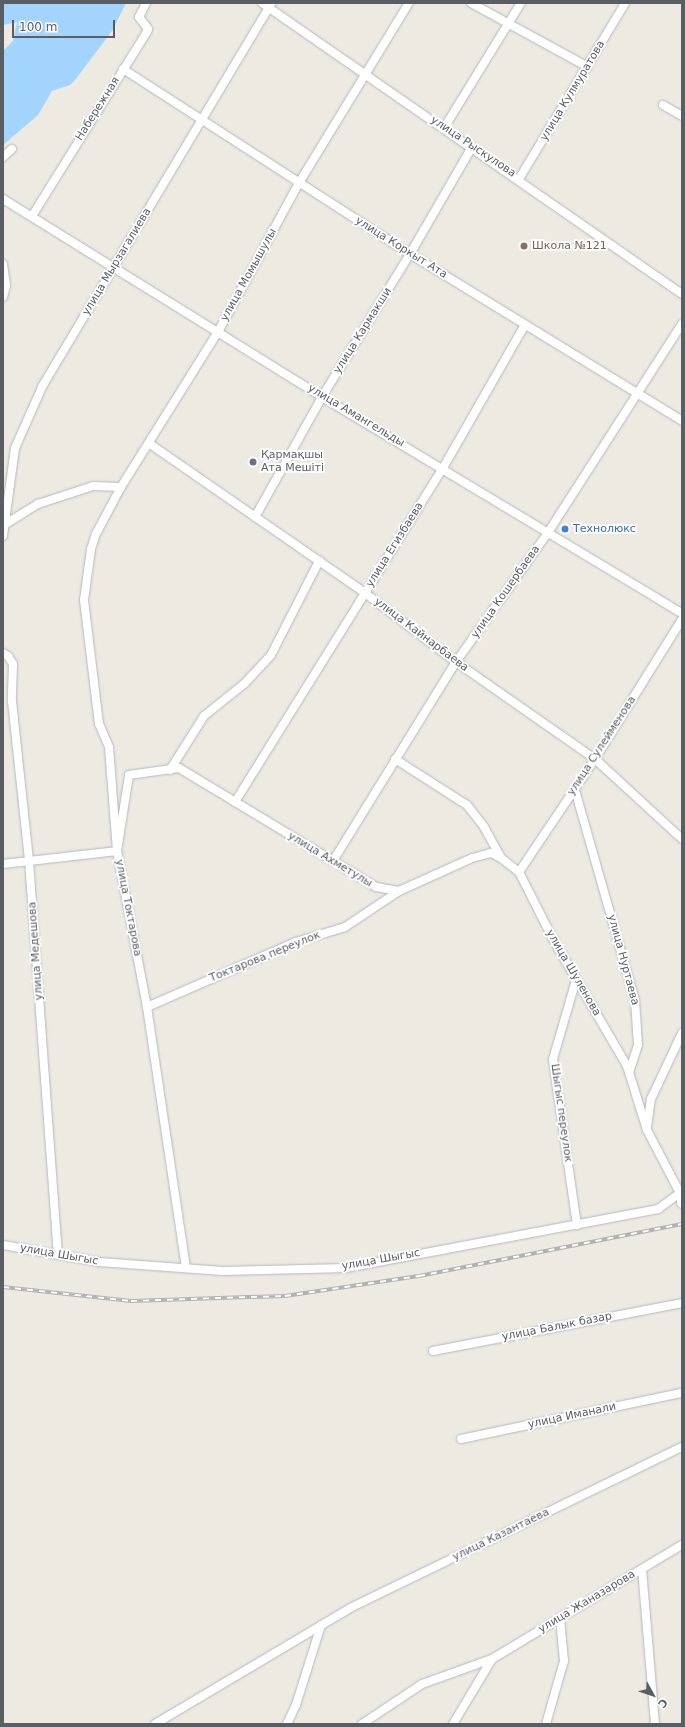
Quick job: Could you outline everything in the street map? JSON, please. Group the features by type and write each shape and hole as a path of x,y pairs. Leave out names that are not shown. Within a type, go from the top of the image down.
{"street":[{"name":"Набережная","path":"32,216 147,32 148,28 139,17 146,3"},
{"name":"улица Рыскулова","path":"262,3 270,5 366,75 519,179 682,294"},
{"name":"улица Момышулы","path":"92,549 96,534 121,487 150,444 218,332 299,183 366,75 408,3"},
{"path":"471,3 588,67"},
{"path":"444,128 521,3"},
{"name":"улица Кулмуратова","path":"519,179 588,67 625,3"},
{"name":"улица Мырзагалиева","path":"3,536 15,448 43,385 270,5"},
{"name":"улица Коркыт Ата","path":"123,70 410,254 682,421"},
{"path":"663,105 682,116"},
{"name":"улица Кармакши","path":"255,517 322,397 410,254 472,147"},
{"path":"3,157 12,149"},
{"name":"улица Амангельды","path":"3,199 322,397 549,531 682,612"},
{"path":"3,264 6,286 3,297"},
{"name":"улица Кошербаева","path":"333,861 456,662 549,531 682,324"},
{"name":"улица Егизбаева","path":"235,802 443,468 525,325"},
{"name":"улица Кайнарбаева","path":"150,444 365,593 456,662 595,759 682,840"},
{"path":"4,525 38,504 93,486 121,487"},
{"name":"улица Токтарова","path":"92,549 84,600 99,724 109,748 117,851 147,1007 186,1268"},
{"path":"170,770 204,716 245,683 271,655 319,561"},
{"name":"улица Сулейменова","path":"520,872 595,759 682,619"},
{"name":"улица Медешова","path":"3,653 13,664 12,701 29,861 58,1255"},
{"path":"396,759 467,805 484,826 501,858"},
{"name":"улица Ахметулы","path":"117,851 130,775 179,768 376,887 399,891"},
{"name":"улица Нуртаева","path":"574,790 635,1000 638,1045 629,1074"},
{"path":"3,864 117,851"},
{"path":"399,891 472,858 491,854 501,858 520,872"},
{"name":"улица Шуленова","path":"520,872 576,980 629,1074"},
{"name":"Токтарова переулок","path":"147,1007 296,942 345,927 399,891"},
{"name":"Шыгыс переулок","path":"576,980 553,1059 577,1225"},
{"path":"646,1130 651,1099 682,1033"},
{"path":"629,1074 646,1130 682,1195"},
{"name":"улица Шыгыс","path":"3,1245 99,1262 223,1271 346,1268 658,1209 682,1195"},
{"name":"улица Балык базар","path":"433,1351 682,1303"},
{"name":"улица Иманали","path":"461,1439 682,1393"},
{"name":"улица Казантаева","path":"155,1724 357,1605 682,1448"},
{"name":"улица Жаназарова","path":"362,1724 422,1684 492,1659 682,1545"},
{"path":"642,1569 655,1724"},
{"path":"546,1724 564,1661 560,1618"},
{"path":"287,1724 296,1706 321,1625"},
{"name":"улица Жаназарова","path":"453,1724 492,1659"}],"water":[{"path":"3,3 126,3 112,31 75,80 70,85 52,91 38,115 3,145 3,51 13,41 17,22 3,25"}],"railway":[{"path":"3,1287 131,1301 285,1296 419,1276 682,1224"}],"place":[{"name":"Школа №121","path":"524,246"},
{"name":"Қармақшы Ата Мешіті","path":"253,462"},
{"name":"Технолюкс","path":"565,529"}]}
